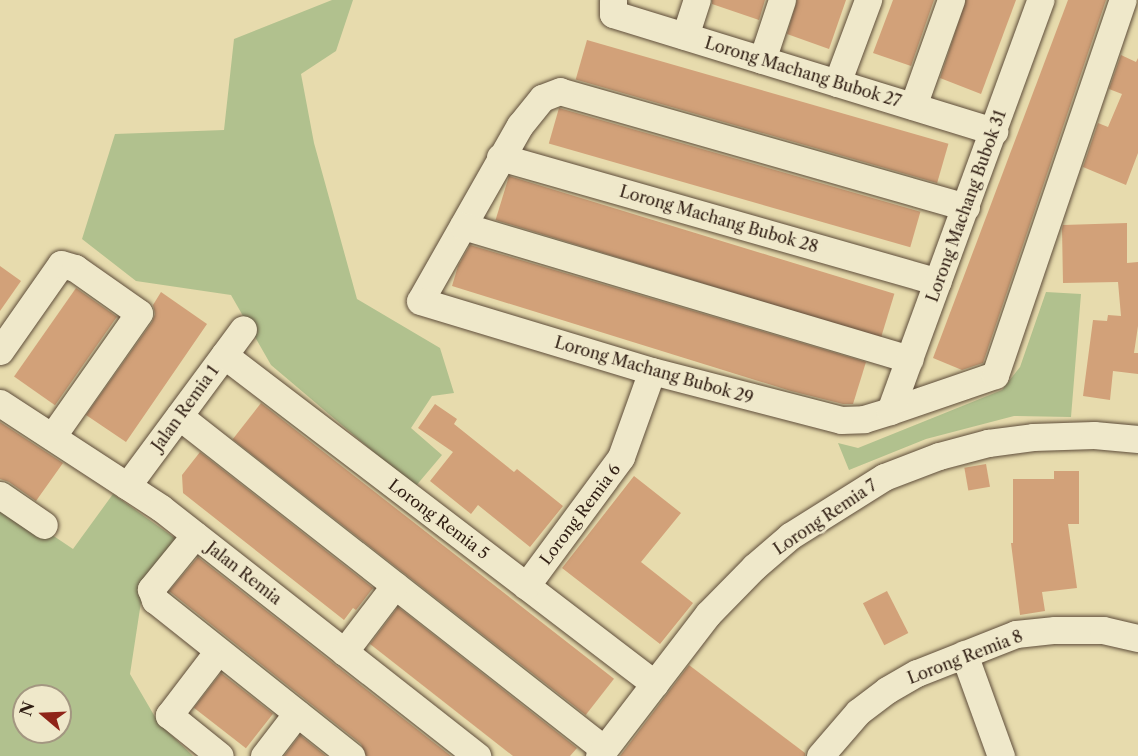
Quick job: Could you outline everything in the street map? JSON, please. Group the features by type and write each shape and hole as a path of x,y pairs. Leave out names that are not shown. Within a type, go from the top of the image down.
{"street":[{"path":"685,36 697,0"},
{"path":"762,60 782,0"},
{"path":"837,83 868,0"},
{"path":"913,106 951,0"},
{"name":"Lorong Machang Bubok 31","path":"890,411 1040,0"},
{"name":"Lorong Machang Bubok 29","path":"463,226 420,301 652,371 841,420 864,419 890,411 995,375 1123,0"},
{"name":"Lorong Machang Bubok 27","path":"613,7 685,36 994,131"},
{"path":"909,359 463,226 520,125 542,98 560,91 966,207"},
{"name":"Lorong Machang Bubok 28","path":"500,157 938,282"},
{"path":"0,351 61,264 75,268 139,314 52,437"},
{"name":"Jalan Remia 1","path":"128,486 243,329"},
{"name":"Lorong Remia 5","path":"224,355 654,684"},
{"name":"Lorong Remia 6","path":"526,586 621,457 652,371"},
{"name":"Jalan Remia","path":"0,403 128,486 195,535 477,756"},
{"path":"179,416 395,585 601,752"},
{"name":"Lorong Remia 7","path":"601,752 708,614 754,567 790,536 884,477 939,456 988,443 1033,436 1094,435 1138,439"},
{"path":"0,495 44,525"},
{"path":"195,535 151,589 154,600 351,756"},
{"path":"344,652 395,585"},
{"name":"Lorong Remia 8","path":"820,756 858,712 886,690 917,673 1016,634 1055,630 1103,630 1138,638"},
{"path":"218,651 169,715 220,756"},
{"path":"964,654 1001,756"},
{"path":"264,756 297,713"}],"green space":[{"path":"332,0 353,0 336,51 301,74 314,143 357,299 440,348 454,393 432,396 411,428 442,455 415,487 271,365 231,295 136,281 82,239 115,134 224,130 234,39"},
{"path":"1046,292 1081,294 1071,417 1014,416 926,439 849,470 838,443 858,448 1002,390 1020,367"},
{"path":"113,494 179,541 143,589 130,674 158,722 193,756 0,756 0,500 73,549"}],"building":[{"path":"712,0 765,0 759,20 712,4"},
{"path":"797,0 846,0 829,49 787,34"},
{"path":"893,0 934,0 911,66 873,53"},
{"path":"966,0 1016,0 981,94 940,78"},
{"path":"1068,0 1106,0 983,363 962,370 933,358"},
{"path":"587,40 948,144 937,183 576,79"},
{"path":"1121,55 1136,62 1138,58 1138,153 1126,185 1083,167 1098,123 1108,127 1122,94 1109,89"},
{"path":"559,108 920,212 910,247 549,144"},
{"path":"509,176 894,294 881,338 496,220"},
{"path":"1127,223 1127,263 1138,262 1138,326 1134,353 1138,353 1138,374 1113,371 1110,400 1083,396 1093,320 1107,321 1108,315 1121,316 1118,282 1063,283 1063,225"},
{"path":"470,245 866,362 853,404 843,404 791,391 452,286 458,266"},
{"path":"0,266 21,281 0,311"},
{"path":"76,288 117,317 55,405 14,376"},
{"path":"161,292 207,324 126,442 86,415 152,322 155,314 153,305"},
{"path":"261,403 614,679 586,715 233,439"},
{"path":"435,404 457,419 454,424 514,472 517,469 563,506 530,547 478,505 471,514 430,481 453,452 418,428"},
{"path":"0,422 63,463 36,501 9,482 0,479"},
{"path":"200,452 373,588 356,610 353,608 344,620 183,493 182,475"},
{"path":"986,464 990,487 968,490 964,468"},
{"path":"1054,471 1079,471 1079,524 1068,524 1077,588 1042,592 1045,611 1020,615 1011,543 1013,543 1013,479 1054,479"},
{"path":"634,476 681,513 641,562 693,603 660,644 562,568"},
{"path":"198,557 451,756 366,756 361,744 169,591"},
{"path":"887,591 908,633 884,645 863,603"},
{"path":"398,607 577,748 570,756 513,756 370,644"},
{"path":"689,665 805,753 805,756 620,756"},
{"path":"221,673 273,714 246,748 194,708"},
{"path":"300,735 326,756 284,756"}]}
